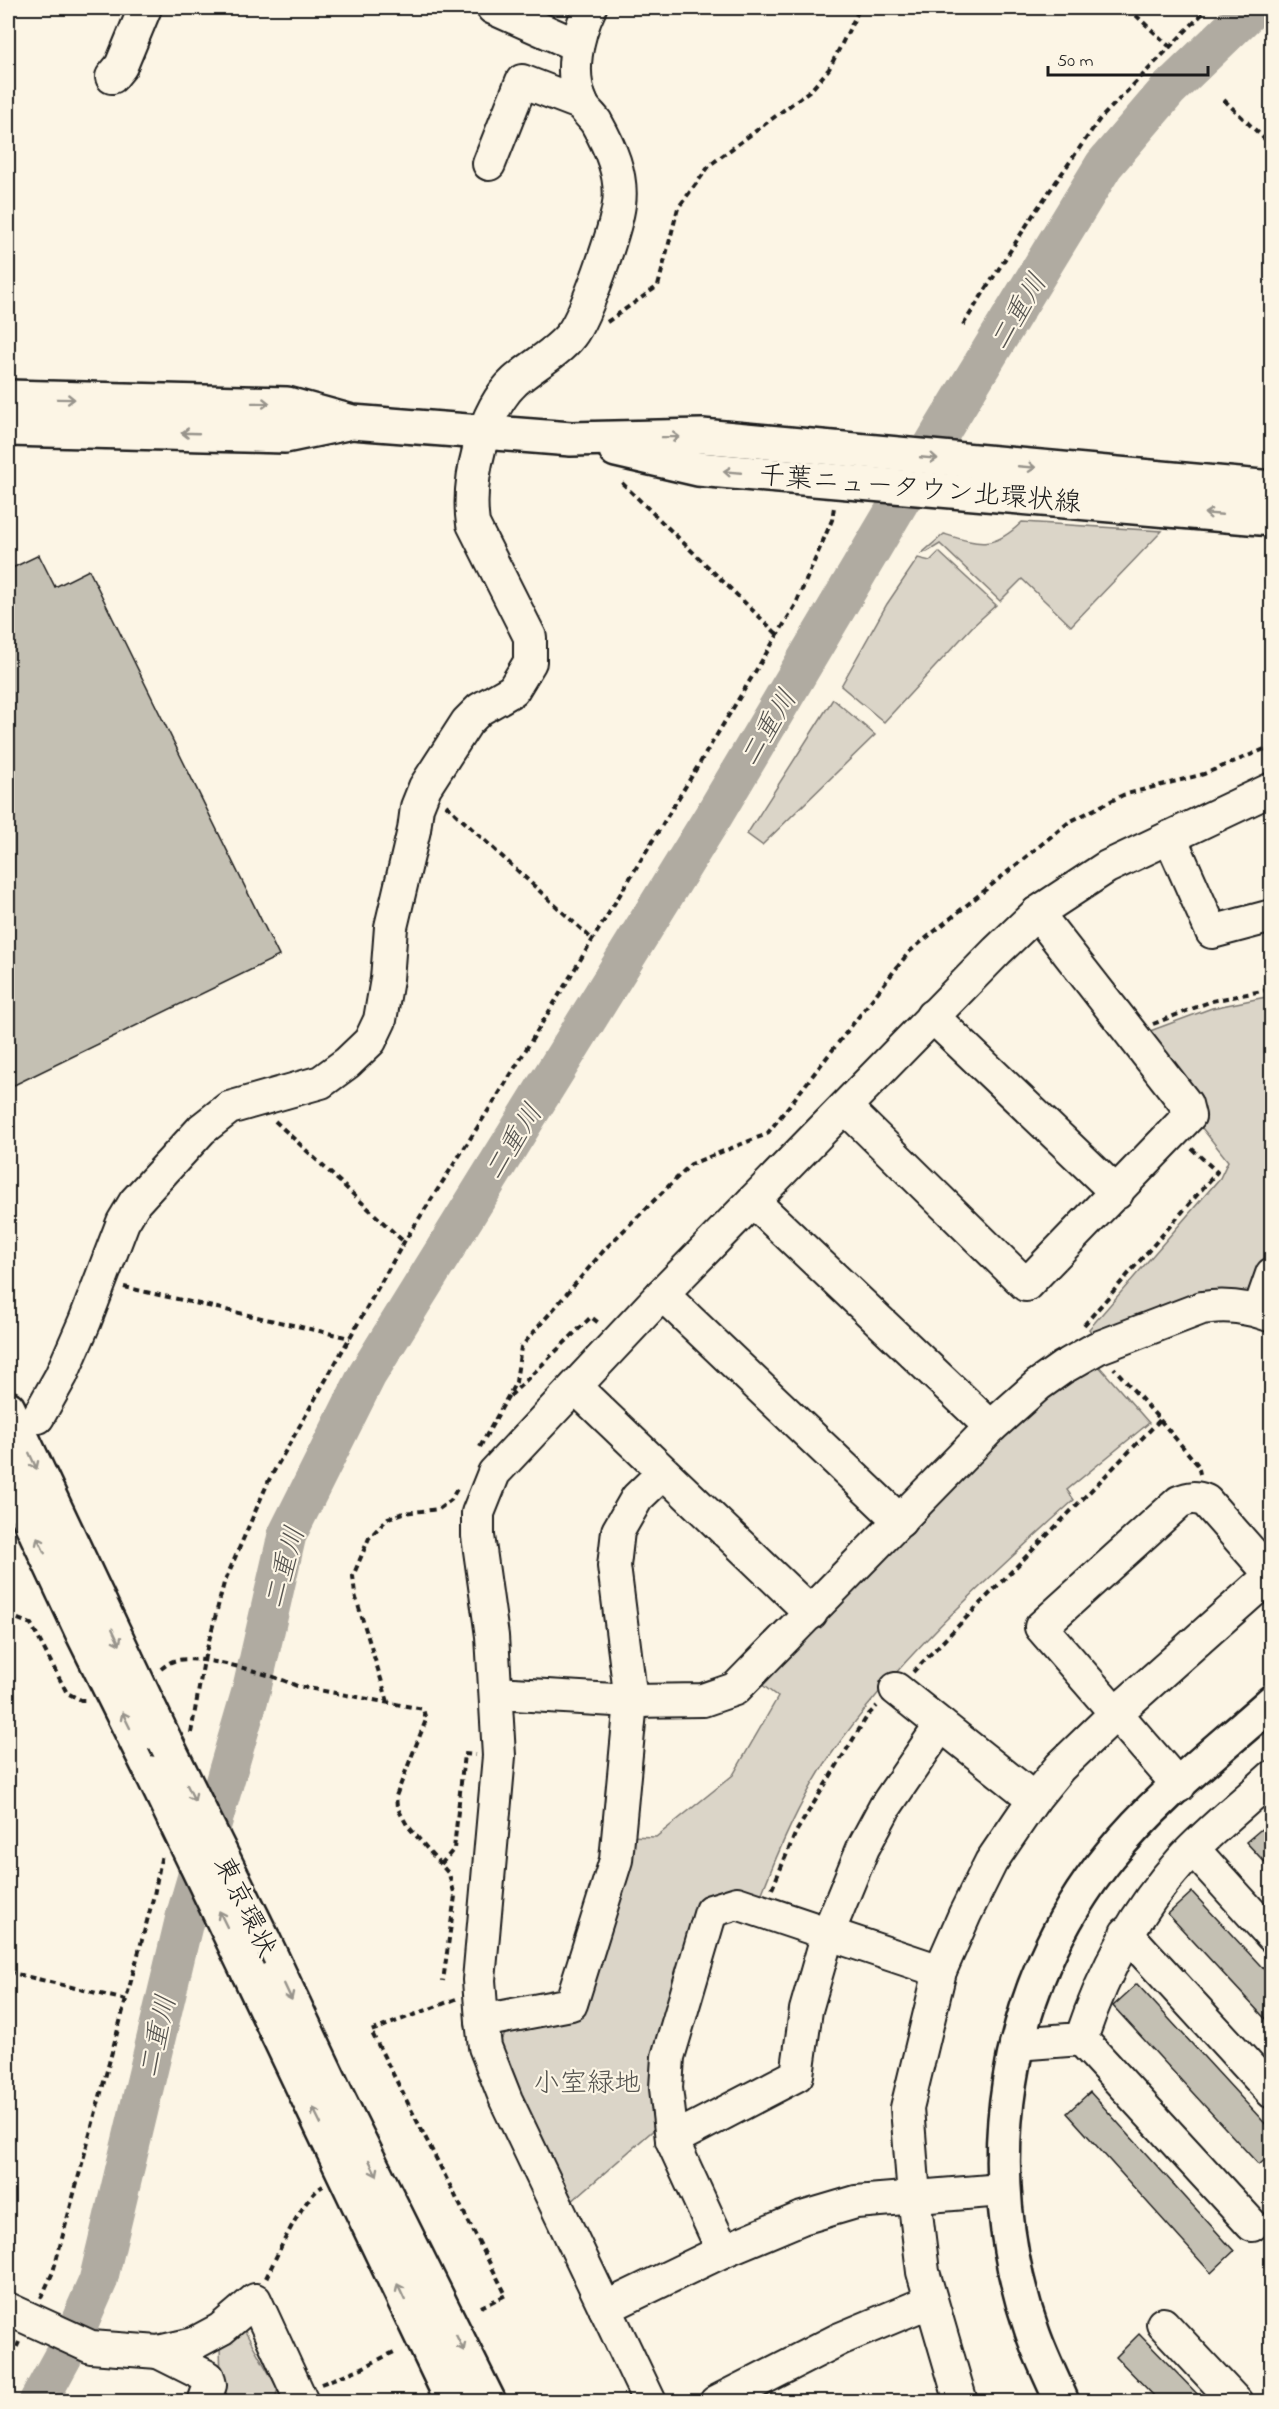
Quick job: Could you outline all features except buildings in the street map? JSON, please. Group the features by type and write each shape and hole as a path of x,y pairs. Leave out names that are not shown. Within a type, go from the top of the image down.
{"main road":[{"name":"千葉ニュータウン北環状線","path":"8,397 287,404 352,422 571,440 702,436 889,455 1272,488"},
{"name":"千葉ニュータウン北環状線","path":"8,429 285,436 352,422"},
{"name":"千葉ニュータウン北環状線","path":"571,440 698,469 1272,519"},
{"name":"東京環状","path":"23,1413 177,1742 263,1940 336,2094 489,2402"},
{"name":"東京環状","path":"8,1473 83,1634 248,1971 453,2402"},
{"path":"1062,2402 1032,2330 1008,2234 1002,2190 1006,2096 1016,2044 1042,1966 1067,1917 1111,1854 1141,1821 1272,1702"}],"street":[{"path":"112,77 121,66 145,8"},
{"path":"493,8 576,45"},
{"path":"23,1413 61,1376 123,1222 135,1202 202,1129 229,1108 261,1097 321,1082 347,1063 369,1041 380,1020 387,979 391,927 414,830 417,807 425,786 467,722 480,709 513,690 530,662 531,637 473,524 470,504 472,477 496,406 514,382 558,350 578,327 614,226 619,203 619,175 600,130 582,104 578,83 576,45 590,8"},
{"path":"489,164 522,81 582,104"},
{"path":"651,2402 506,2100 485,2047 480,1990 499,1756 492,1636 478,1536 478,1513 494,1473 662,1294 932,1016 1037,913 1107,867 1272,789"},
{"path":"1170,837 1212,932 1272,916"},
{"path":"845,1107 1026,1285 1189,1116 1186,1104 1037,913"},
{"path":"932,1016 1117,1193"},
{"path":"753,1201 991,1426"},
{"path":"496,1694 631,1701 703,1700 735,1689 811,1614 991,1426 1038,1385 1097,1348 1202,1308 1217,1305 1238,1306 1265,1314 1272,1274"},
{"path":"662,1294 900,1521"},
{"path":"575,1387 811,1614"},
{"path":"482,2021 572,2004 616,1860 631,1701 614,1566 618,1531 637,1498 663,1473"},
{"path":"961,2402 923,2272 907,2108 940,1971 991,1862 1034,1798 1060,1767 1116,1713 1271,1576 1206,1501 1197,1497 1179,1502 1041,1627 1116,1713 1179,1786"},
{"path":"896,1689 1034,1798"},
{"path":"672,2139 797,2075 806,2010 828,1933 863,1848 885,1808 941,1725"},
{"path":"1081,2039 1112,1960 1133,1921 1181,1860 1272,1777"},
{"path":"1193,1849 1272,1936"},
{"path":"723,2251 672,2139 666,2088 668,2057 711,1911 737,1903 940,1971"},
{"path":"1126,1933 1272,2092"},
{"path":"1016,2044 1081,2039"},
{"path":"1081,2039 1252,2225"},
{"path":"605,2308 723,2251 802,2218 856,2202 1002,2190"},
{"path":"26,2318 91,2347 158,2352 193,2344 221,2329 255,2300 300,2397"},
{"path":"716,2402 840,2339 931,2301"},
{"path":"1163,2324 1236,2402"},
{"path":"158,2352 208,2377 210,2385 204,2402"}],"path":[{"path":"606,323 658,286 678,208 710,165 812,88 829,69 861,8"},
{"path":"1128,8 1169,46"},
{"path":"963,325 1035,212 1099,120 1208,8"},
{"path":"1224,100 1272,146"},
{"path":"622,483 777,634"},
{"path":"177,1742 204,1660 224,1583 269,1480 404,1242 502,1089 795,606 832,520 835,498"},
{"path":"478,1450 516,1382 521,1347 606,1248 691,1164 767,1134 909,952 1069,822 1123,795 1204,774 1272,746"},
{"path":"425,786 592,939"},
{"path":"1130,1032 1212,1001 1272,989"},
{"path":"261,1097 272,1117 404,1242"},
{"path":"1174,1132 1217,1172 1080,1330 1198,1465 1206,1501"},
{"path":"100,1281 350,1338"},
{"path":"506,1400 591,1317 620,1339"},
{"path":"763,1911 796,1832 868,1715 1160,1420"},
{"path":"388,1702 355,1594 352,1576 369,1539 388,1518 404,1513 438,1509 451,1500 462,1480"},
{"path":"8,1615 31,1624 68,1694 81,1700 91,1700"},
{"path":"158,1671 172,1661 204,1660 280,1678 297,1686 423,1708 426,1720 396,1796 397,1807 407,1825 449,1874 455,1896 443,1981"},
{"path":"441,1864 454,1849 464,1754 499,1756"},
{"path":"8,2366 26,2318 53,2272 154,1895 163,1848"},
{"path":"8,1972 126,2000"},
{"path":"480,1990 371,2031 506,2295 482,2307"},
{"path":"255,2300 291,2228 317,2190 329,2182 346,2177"},
{"path":"300,2397 394,2352"}],"green space":[{"path":"1022,522 1162,531 1071,626 1022,579 1000,601 940,544 922,553 944,534 967,541 986,543 1003,537"},
{"path":"939,552 996,605 972,627 884,722 841,686 887,604 918,558 930,561"},
{"path":"833,699 875,735 762,845 747,834"},
{"path":"1271,996 1272,1250 1258,1284 1246,1295 1094,1337 1089,1329 1220,1178 1228,1161 1195,1119 1142,1034 1212,1008"},
{"name":"小室緑地","path":"1098,1365 1149,1423 1067,1490 1074,1500 944,1621 856,1720 809,1790 760,1898 730,1888 702,1903 658,2126 571,2202 518,2093 500,2041 510,2028 582,2014 628,1836 656,1837 733,1775 778,1697 761,1684 1002,1437 1048,1395"},
{"path":"243,2328 278,2389 274,2401 215,2402 221,2380 220,2346"}],"waterway":[{"name":"二重川","path":"38,2402 73,2338 98,2281 185,1917 252,1688 287,1535 367,1375 714,815 944,427 1104,165 1168,90 1253,8"}]}
